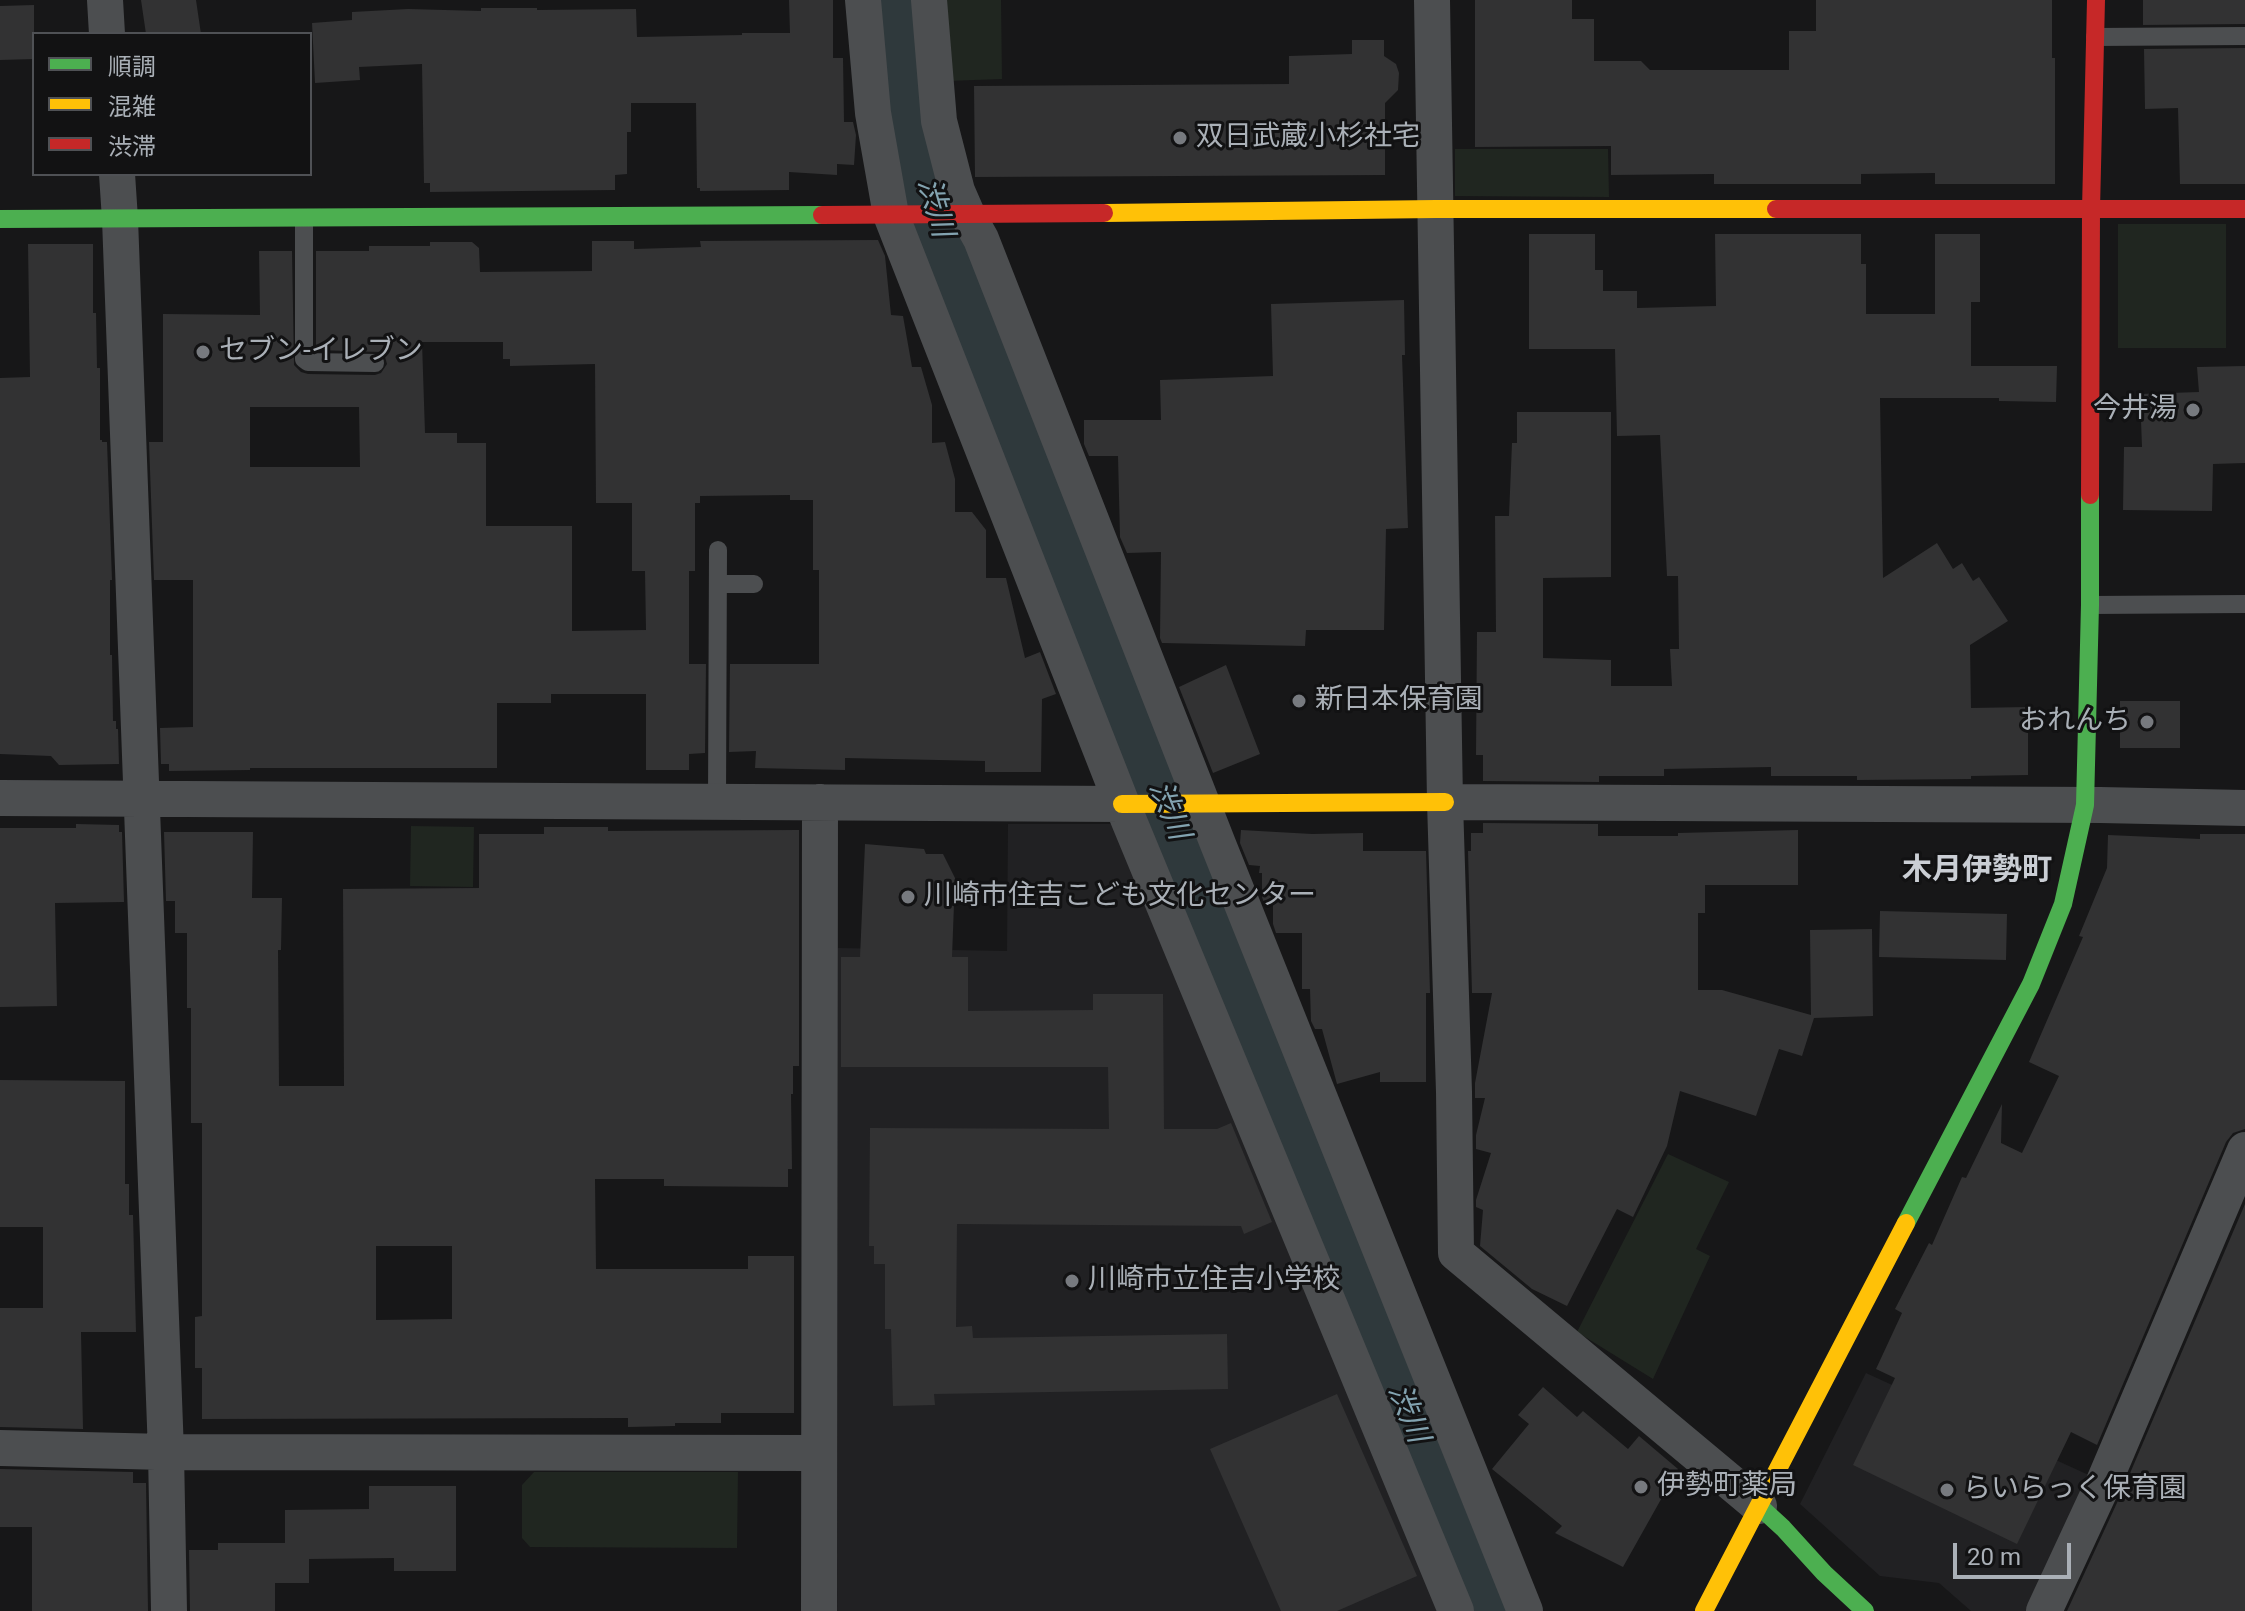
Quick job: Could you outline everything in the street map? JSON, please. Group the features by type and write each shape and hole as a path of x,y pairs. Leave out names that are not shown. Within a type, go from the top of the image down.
{"street":[{"path":"105,0 107,32"},
{"path":"863,0 873,113 891,215 1122,804 1456,1611"},
{"path":"929,0 939,121 957,191 981,239 1525,1611"},
{"path":"1432,0 1456,1253 1759,1506 1865,1611"},
{"path":"1704,1611 2031,984 2063,904 2085,805 2096,0"},
{"path":"117,176 166,1452 169,1611"},
{"path":"0,219 1436,209 2245,209"},
{"path":"0,798 1122,804 1445,802 2245,808"},
{"path":"819,1611 820,802"},
{"path":"2044,1611 2103,1484 2245,1150"},
{"path":"0,1448 166,1452 819,1453"}],"lane":[{"path":"2095,37 2245,36"},
{"path":"304,218 304,359 308,362 375,363"},
{"path":"717,802 718,550"},
{"path":"718,584 754,584"},
{"path":"2090,605 2245,604"}],"shaded area":[{"path":"945,0 1001,0 1002,79 947,81"},
{"path":"1455,149 1608,149 1609,197 1455,196"},
{"path":"2118,224 2226,224 2226,348 2118,348"},
{"name":"川崎市立住吉小学校","path":"1008,824 1117,824 1443,1611 837,1611 838,948 1007,951"},
{"path":"411,826 474,827 473,887 410,886"},
{"path":"1668,1154 1729,1182 1696,1249 1710,1256 1653,1379 1577,1332"},
{"name":"らいらっく保育園","path":"1866,1373 2093,1477 2035,1611 1971,1611 1939,1583 1880,1576 1800,1504"},
{"path":"534,1472 738,1472 737,1548 530,1547 522,1538 522,1485"}],"building":[{"path":"141,0 196,0 201,32 146,32"},
{"path":"789,0 833,0 833,58 843,58 844,122 853,122 856,135 854,165 837,164 837,175 789,172 789,190 700,191 697,188 696,103 631,103 627,174 615,175 615,190 430,192 430,183 424,183 422,64 359,67 360,80 315,83 312,23 352,20 352,12 408,9 481,11 481,8 636,9 637,37 742,35 790,33"},
{"path":"1475,0 1572,0 1572,19 1594,19 1594,61 1641,61 1650,70 1789,70 1789,31 1816,31 1816,0 2052,0 2055,184 1935,184 1935,173 1861,174 1861,184 1714,184 1714,174 1611,175 1611,146 1475,147"},
{"path":"2143,0 2245,0 2245,24 2143,25"},
{"path":"34,5 32,59 0,60 0,6"},
{"name":"双日武蔵小杉社宅","path":"1352,40 1384,40 1384,56 1396,64 1399,73 1398,90 1385,103 1385,175 975,177 974,86 1289,84 1289,56 1352,54"},
{"path":"2245,48 2245,184 2180,184 2178,108 2145,109 2144,49"},
{"path":"1529,234 1595,234 1595,270 1603,270 1603,291 1637,291 1637,308 1716,306 1715,234 1861,234 1861,264 1866,264 1866,314 1935,314 1935,234 1980,234 1980,302 1971,302 1971,366 2057,366 2056,402 1999,401 1999,398 1880,398 1883,578 1937,543 1953,569 1962,563 1973,581 1979,577 2008,621 1970,645 1971,708 2028,707 2028,775 1857,780 1857,776 1771,776 1771,767 1664,769 1664,776 1599,776 1599,782 1483,781 1483,755 1476,755 1477,632 1496,632 1495,516 1509,516 1512,443 1517,443 1517,412 1611,412 1611,577 1543,578 1543,658 1611,660 1611,686 1672,686 1670,649 1679,649 1678,576 1667,576 1660,435 1617,436 1615,349 1529,349"},
{"path":"878,240 885,256 891,315 903,316 912,367 921,367 932,405 932,443 945,442 955,479 955,512 972,512 986,530 986,578 1006,578 1025,658 1040,652 1056,694 1042,699 1041,772 985,772 985,761 845,758 845,770 755,768 756,751 729,752 730,664 819,664 819,570 813,570 813,500 790,500 790,495 700,496 700,503 695,503 695,571 689,571 689,664 706,664 705,753 689,754 689,770 646,770 646,694 551,694 551,703 497,703 497,768 169,771 169,764 161,764 160,728 193,727 193,580 154,580 149,442 163,442 163,314 260,315 259,251 292,251 294,365 308,374 375,375 381,373 387,364 380,352 316,350 316,251 369,251 369,246 472,242 479,248 480,272 592,271 592,241 634,241 634,249 701,247 700,241","holes":["422,342 503,342 503,359 510,359 510,366 595,364 596,503 632,503 632,571 645,571 646,630 572,631 572,526 486,526 486,443 457,443 457,433 425,433","250,407 359,407 360,467 250,467"]},
{"path":"28,244 93,244 93,313 96,313 97,368 100,368 100,440 107,442 112,580 110,655 113,721 116,721 118,729 119,764 59,765 51,756 0,754 0,378 30,377"},
{"path":"1404,300 1405,355 1402,355 1408,528 1386,529 1384,630 1306,630 1305,646 1162,643 1161,552 1127,553 1120,537 1118,456 1089,456 1084,444 1084,420 1161,420 1160,380 1273,376 1271,304"},
{"path":"2245,366 2245,463 2213,464 2212,511 2123,510 2124,447 2142,447 2140,394 2199,392 2197,367"},
{"path":"1226,665 1260,754 1213,773 1179,687"},
{"path":"2120,701 2180,701 2180,748 2120,748"},
{"path":"1483,823 1598,824 1598,836 1798,830 1798,885 1705,885 1705,913 1698,913 1698,990 1722,990 1811,1015 1810,930 1872,929 1873,1016 1814,1018 1802,1056 1779,1049 1756,1116 1680,1091 1667,1146 1633,1217 1617,1209 1567,1306 1532,1289 1480,1246 1483,1210 1476,1207 1476,1200 1491,1153 1476,1149 1476,1135 1485,1098 1475,1098 1475,1083 1492,993 1472,993 1468,851 1471,851 1471,833 1483,833"},
{"path":"76,824 119,825 119,832 122,832 124,902 55,903 57,1006 0,1007 0,828 76,828"},
{"path":"544,827 608,827 608,831 799,830 799,1066 793,1066 792,1169 788,1169 788,1187 664,1186 664,1179 595,1179 596,1269 748,1269 748,1256 794,1256 794,1413 721,1413 721,1423 628,1427 628,1418 202,1419 202,1368 195,1368 195,1317 202,1316 202,1123 191,1123 191,1008 187,1008 187,933 175,933 175,901 166,901 164,832 253,832 252,898 282,898 281,950 278,950 279,1086 344,1086 343,889 479,888 479,834 544,834","holes":["376,1246 452,1246 452,1319 376,1320"]},
{"path":"1241,830 1363,833 1363,851 1426,851 1430,993 1426,993 1426,1082 1380,1082 1380,1072 1337,1084 1322,1029 1315,1029 1311,1021 1310,989 1302,989 1302,933 1276,933 1273,903 1264,903 1260,866 1249,865 1240,843"},
{"path":"2200,834 2245,834 2245,1129 2233,1133 2226,1142 2097,1445 2071,1432 2017,1544 1853,1465 1895,1378 1876,1369 1902,1313 1895,1309 1929,1243 1932,1245 1962,1177 1966,1178 2002,1104 2001,1143 2022,1153 2059,1076 2029,1062 2083,937 2079,936 2107,868 2108,835 2200,839"},
{"path":"865,844 924,849 926,854 943,854 955,878 952,957 968,957 968,1011 1093,1010 1093,994 1163,994 1164,1129 1217,1129 1231,1123 1272,1222 1244,1234 1241,1226 957,1224 956,1327 972,1326 973,1338 1227,1334 1228,1389 934,1394 935,1405 893,1406 891,1329 885,1329 885,1264 874,1264 874,1246 869,1246 870,1128 1109,1129 1108,1067 841,1067 841,957 860,957"},
{"path":"1880,911 2007,914 2006,960 1879,957"},
{"path":"0,1080 125,1081 125,1184 129,1184 129,1215 133,1215 136,1332 81,1332 83,1429 0,1427 0,1308 43,1308 43,1227 0,1227"},
{"path":"2245,1204 2245,1611 2067,1611 2122,1492"},
{"path":"1543,1387 1577,1417 1583,1411 1628,1449 1639,1436 1678,1469 1623,1567 1555,1533 1562,1526 1492,1469 1529,1424 1518,1415"},
{"path":"1337,1394 1417,1576 1337,1611 1281,1611 1210,1449"},
{"path":"0,1469 133,1472 133,1483 146,1483 148,1611 32,1611 32,1527 0,1527"},
{"path":"369,1486 456,1486 456,1571 394,1571 394,1558 309,1559 309,1583 275,1583 275,1611 190,1611 189,1550 218,1550 218,1543 285,1543 285,1510 369,1509"}],"waterway":[{"name":"渋川","path":"891,0 892,19 929,209 1161,804 1486,1611"}],"traffic: fast":[{"path":"0,219 822,215"},
{"path":"1906,1223 2031,984 2063,904 2085,805 2090,495"},
{"path":"1759,1506 1865,1611"}],"traffic: slow":[{"path":"1104,213 1776,209"},
{"path":"1122,804 1445,802"},
{"path":"1704,1611 1906,1223"}],"traffic: jam":[{"path":"2090,495 2091,209 2096,0"},
{"path":"1776,209 2245,209"},
{"path":"822,215 1104,213"}],"place":[{"name":"双日武蔵小杉社宅","path":"1180,138"},
{"name":"セブン-イレブン","path":"203,352"},
{"name":"今井湯","path":"2193,410"},
{"name":"新日本保育園","path":"1299,701"},
{"name":"おれんち","path":"2147,722"},
{"name":"川崎市住吉こども文化センター","path":"908,897"},
{"name":"川崎市立住吉小学校","path":"1072,1281"},
{"name":"伊勢町薬局","path":"1641,1487"},
{"name":"らいらっく保育園","path":"1947,1490"}],"district":[{"name":"木月伊勢町","path":"1977,871"}]}
